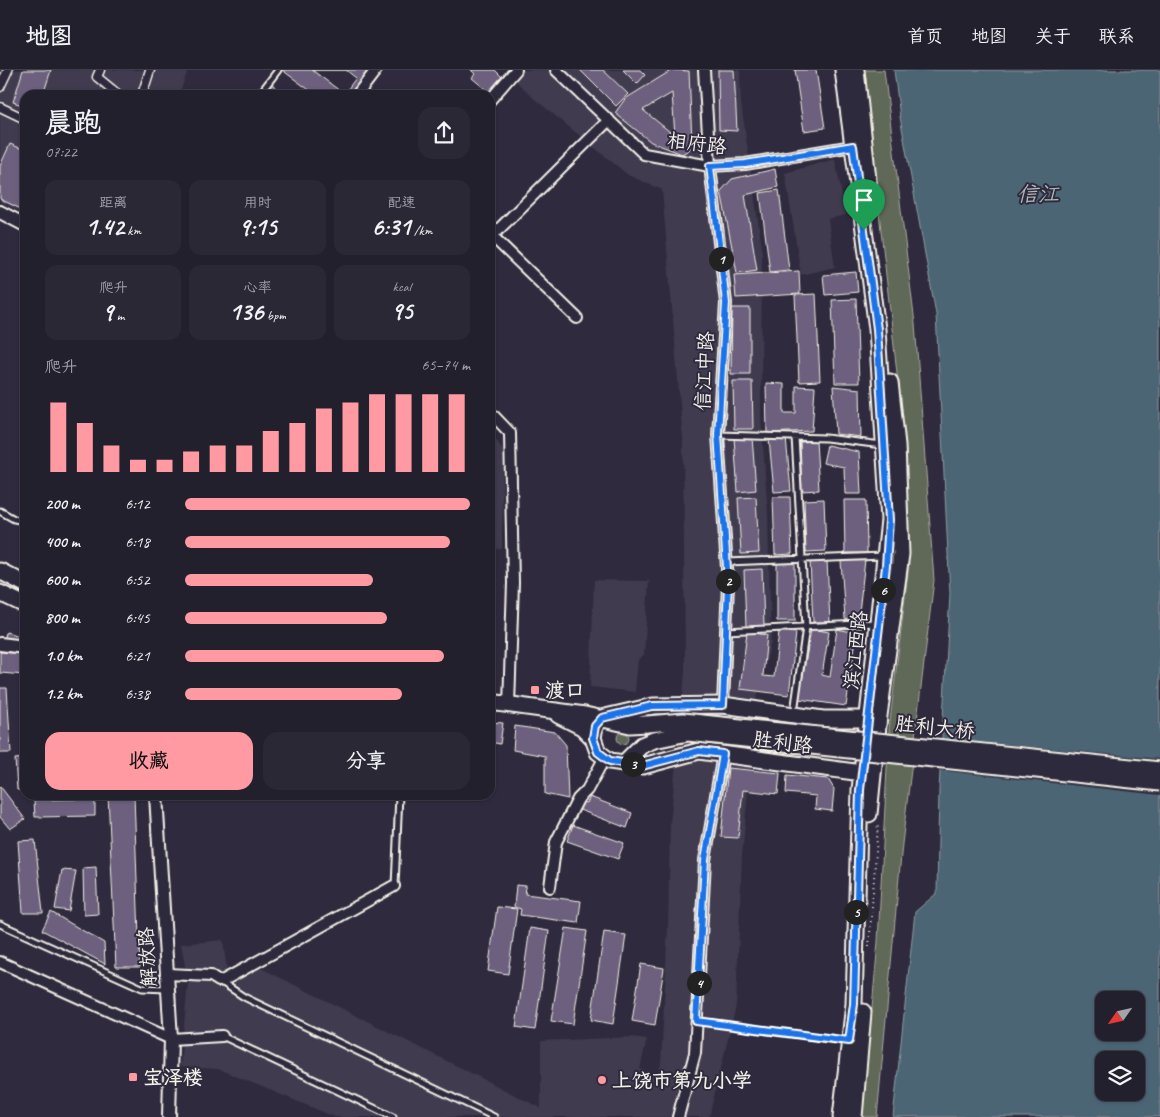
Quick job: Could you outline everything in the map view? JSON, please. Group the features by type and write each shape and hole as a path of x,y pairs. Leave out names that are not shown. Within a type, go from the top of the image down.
{"main road":[{"name":"滨江西路","path":"843,70 859,145 897,445 901,554 869,807 865,986 854,1117"},
{"name":"滨江西路","path":"840,1117 854,1004 862,773 889,520 877,329 859,145 856,70"},
{"path":"0,571 20,581"},
{"path":"0,593 20,603"},
{"path":"495,703 550,712 602,718 652,706 723,705 757,714 815,719 867,719"},
{"path":"550,712 582,728 593,738 598,752 610,761 624,763"},
{"path":"593,738 595,726 602,718"},
{"name":"胜利大桥","path":"602,718 630,726 683,721 1160,770"},
{"path":"815,719 832,728 836,736 837,748 834,758 817,764"},
{"name":"胜利大桥","path":"624,763 642,745 654,740 688,733 1160,783"},
{"name":"胜利路","path":"624,763 642,766 699,751 758,756 817,764 862,773"}],"street":[{"path":"0,87 8,70"},
{"path":"100,70 97,77 113,90"},
{"path":"144,90 150,70"},
{"path":"361,90 376,70"},
{"path":"495,94 516,70"},
{"name":"相府路","path":"556,70 644,154 710,166 745,164 859,145"},
{"name":"信江中路","path":"704,70 710,166 726,303 718,434 726,562 723,705"},
{"path":"0,107 20,117"},
{"path":"495,232 609,120"},
{"path":"0,212 20,222"},
{"path":"495,240 577,318"},
{"path":"495,418 510,434 513,583 509,704"},
{"path":"0,644 20,647"},
{"path":"678,1117 695,1053 705,860 723,754"},
{"path":"550,887 556,842 578,799 587,790 605,757"},
{"name":"解放路","path":"156,800 171,1039 169,1117"},
{"path":"167,974 211,976 219,981 270,956 394,886"},
{"path":"0,962 171,1039 222,1036"}],"lane":[{"path":"263,90 278,70"},
{"path":"718,434 795,437 884,445"},
{"path":"795,437 806,627 795,705"},
{"path":"0,511 20,520"},
{"path":"726,562 886,556"},
{"path":"726,631 878,623"},
{"path":"394,886 400,800"},
{"path":"0,924 142,988 168,989"},
{"path":"219,981 244,996 494,1117"},
{"path":"696,1021 849,1041"},
{"path":"222,1036 393,1117"}],"shaded area":[{"path":"0,70 188,70 181,90 20,90 20,211 0,201"},
{"path":"505,70 740,70 741,103 762,248 761,415 768,514 771,642 756,701 742,857 736,1006 709,1117 335,1117 218,1069 180,1067 188,982 181,944 223,940 227,971 247,961 541,1108 541,1041 632,1037 647,1039 640,1069 657,1077 661,1063 668,925 670,823 685,672 683,440 662,190 628,175 531,96"},
{"path":"835,159 846,215 828,219 835,267 801,275 785,173"},
{"path":"495,438 503,450 502,549 495,549"},
{"path":"594,580 649,581 644,655 638,660 635,692 590,687"}],"green space":[{"path":"863,70 884,70 915,324 934,580 902,844 877,1117 862,1117 878,942 889,729 908,572 906,453"},
{"path":"621,732 625,732 629,738 625,744 621,744 617,740 617,736"}],"water":[{"name":"信江","path":"894,70 1160,70 1160,1117 893,1117 915,912 937,893 939,790 950,594 936,314 900,117"}],"pier":[{"path":"939,738 1160,759 1160,795 937,770"}],"building":[{"path":"23,70 51,70 45,90 20,90 20,104 13,102"},
{"path":"278,70 376,70 361,90 263,90"},
{"path":"279,70 282,70 309,90 280,90 270,83"},
{"path":"312,70 346,70 356,78 347,90 339,90"},
{"path":"471,70 495,70 502,77 492,90 486,90 472,78 475,74"},
{"path":"580,70 603,70 628,94 616,106"},
{"path":"623,70 640,70 645,75 637,84"},
{"path":"672,70 689,71 692,144 689,150 682,154 651,142 615,113 625,99","holes":["672,93 675,136 643,110"]},
{"path":"718,70 734,70 737,131 719,130"},
{"path":"795,70 816,70 825,128 804,131"},
{"path":"10,144 20,148 20,209 0,199 0,166"},
{"path":"775,169 778,187 745,195 757,270 737,273 721,191 732,179"},
{"path":"779,190 789,270 770,272 760,193"},
{"path":"799,271 800,294 736,298 734,275"},
{"path":"856,272 858,292 825,295 823,275"},
{"path":"816,294 820,381 799,382 795,295"},
{"path":"856,299 859,383 835,383 832,300"},
{"path":"732,308 750,308 750,374 731,374"},
{"path":"733,381 752,381 753,429 734,429"},
{"path":"766,383 784,384 784,413 796,413 796,386 815,387 812,431 767,433"},
{"path":"833,386 860,389 861,437 836,434"},
{"path":"752,437 756,490 738,492 734,438"},
{"path":"786,438 791,491 774,492 769,439"},
{"path":"816,441 819,490 802,491 800,442"},
{"path":"827,445 859,452 861,494 845,494 844,467 823,463"},
{"path":"756,497 759,553 741,554 738,498"},
{"path":"773,497 790,497 792,554 775,555"},
{"path":"824,499 826,551 806,552 804,500"},
{"path":"844,500 866,500 867,553 845,553"},
{"path":"865,560 858,621 845,619 841,561"},
{"path":"810,561 827,561 830,622 813,622"},
{"path":"777,562 795,562 795,621 777,621"},
{"path":"762,569 764,626 746,627 744,570"},
{"path":"811,629 829,632 822,675 830,677 837,629 857,633 846,706 799,699"},
{"path":"779,631 796,633 789,695 740,689 747,632 767,635 763,676 774,677"},
{"path":"6,632 20,636 18,641 5,637"},
{"path":"0,652 20,654 20,675 0,673"},
{"path":"0,688 7,688 11,753 0,753"},
{"path":"495,722 503,723 500,744 495,743"},
{"path":"515,726 555,732 566,745 568,799 545,794 545,756 513,750"},
{"path":"20,758 20,790 17,790 15,759"},
{"path":"728,768 780,773 778,794 743,790 738,838 721,837"},
{"path":"787,775 828,779 834,789 832,811 815,809 816,796 786,793"},
{"path":"0,786 25,819 10,829 0,817"},
{"path":"590,797 632,813 627,828 577,809 580,800 587,803"},
{"path":"34,800 95,800 95,816 35,817"},
{"path":"108,800 134,800 140,967 116,967"},
{"path":"573,825 624,843 618,859 567,841"},
{"path":"35,840 43,913 23,913 18,841"},
{"path":"96,867 98,914 84,915 83,868"},
{"path":"62,870 76,871 69,911 55,909"},
{"path":"516,885 526,886 525,894 581,901 578,923 520,915 521,909 514,907"},
{"path":"497,907 517,909 508,974 488,971"},
{"path":"51,912 104,943 105,964 42,930"},
{"path":"530,928 549,931 535,1030 516,1027"},
{"path":"566,928 587,931 573,1024 551,1021"},
{"path":"604,932 626,935 613,1024 591,1020"},
{"path":"641,964 664,968 655,1025 632,1021"}],"place":[{"name":"渡口","path":"535,690"},
{"name":"宝泽楼","path":"133,1077"},
{"name":"上饶市第九小学","path":"602,1080"}],"route":[{"path":"853,146 864,230 877,329 889,520 886,566 874,654 860,790 854,1004 849,1041 696,1021 705,860 723,754 699,751 642,766 610,761 598,752 593,738 595,726 602,718 652,706 723,705 728,583 718,434 726,303 710,166 745,164 853,146"}]}
